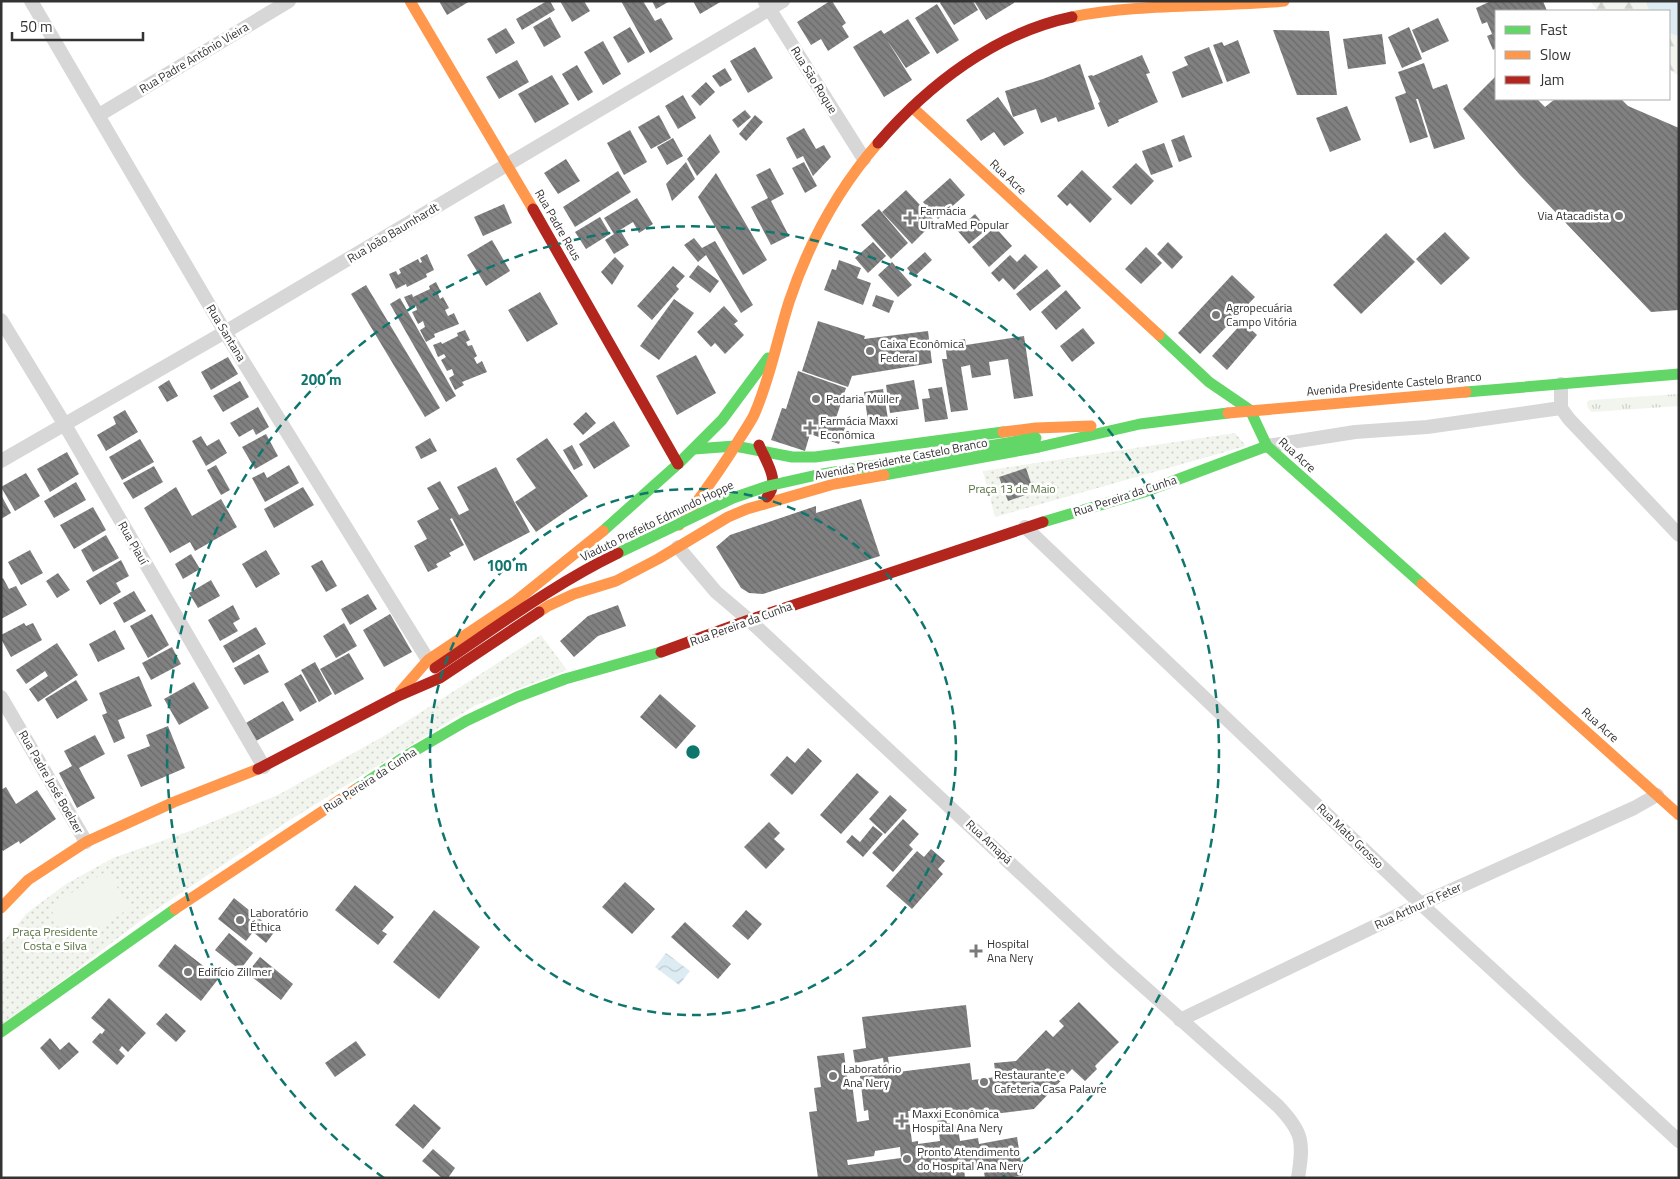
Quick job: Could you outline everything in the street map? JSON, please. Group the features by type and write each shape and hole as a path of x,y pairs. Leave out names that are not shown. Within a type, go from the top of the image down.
{"main road":[{"name":"Rua Padre Reus","path":"410,1 508,165 678,464"},
{"path":"645,566 690,511 735,446 753,416 768,376 794,291 816,236 834,204 864,159 939,81 962,65 1006,40 1056,20 1108,6 1250,6 1284,1"},
{"name":"Rua Acre","path":"912,107 1209,382 1250,410 1260,427 1267,446 1679,814"},
{"path":"431,664 516,601 604,530 678,464 722,420 775,349"},
{"name":"Avenida Presidente Castelo Branco","path":"396,696 440,678 548,606 574,594 616,581 728,517 747,509 834,484 1039,446 1140,424 1250,410 1679,374"},
{"name":"Avenida Presidente Castelo Branco","path":"1652,376 1679,382"},
{"path":"747,509 771,494 774,481 761,452 755,433 753,416"},
{"name":"Avenida Presidente Castelo Branco","path":"694,449 735,446 792,457 815,457 1036,428 1140,424"},
{"name":"Viaduto Prefeito Edmundo Hoppe","path":"396,696 431,664 600,562 733,498 768,486 818,475 1036,438 1140,424"},
{"name":"Rua Pereira da Cunha","path":"1,1032 193,897 404,757 466,720 516,697 565,679 646,657 749,620 1025,527 1144,492 1267,446"},
{"path":"604,530 600,538 601,556 605,567 616,581"},
{"path":"1,908 28,880 86,842 174,802 264,767 396,696"}],"street":[{"name":"Rua Santana","path":"31,1 225,332 431,664"},
{"name":"Rua Padre Antônio Vieira","path":"99,116 289,1"},
{"name":"Rua João Baumhardt","path":"1,461 225,332 508,165 767,5 783,1"},
{"name":"Rua São Roque","path":"767,5 864,159"},
{"name":"Rua Piauí","path":"1,320 65,425 264,767"},
{"path":"1561,384 1561,408 1568,419 1679,535"},
{"name":"Rua Pereira da Cunha","path":"1267,446 1355,432 1427,427 1561,408"},
{"name":"Rua Mato Grosso","path":"1025,527 1421,904 1679,1141"},
{"name":"Rua Amapá","path":"678,547 716,592 749,620 1180,1020 1292,1120 1300,1137 1302,1157 1298,1178"},
{"name":"Rua Padre José Boelzer","path":"1,697 86,842"},
{"name":"Rua Arthur R Feter","path":"1180,1020 1421,904 1634,808 1658,794"}],"green space":[{"path":"1590,1 1679,1 1679,76 1670,70 1670,10 1597,10"},
{"path":"1679,394 1679,406 1591,412 1587,406 1587,402 1590,400"},
{"name":"Praça 13 de Maio","path":"1235,433 1246,446 995,517 983,471"},
{"name":"Praça Presidente Costa e Silva","path":"541,635 567,670 476,705 290,820 151,913 1,1027 1,945 27,913 66,884 113,858 190,831 278,795 384,736"},
{"path":"107,871 130,908 72,944 49,907"}],"water":[{"path":"666,953 690,971 679,985 655,967"}],"building":[{"path":"439,1 470,1 447,15"},
{"path":"550,1 555,10 522,30 516,19"},
{"path":"560,1 584,1 590,11 572,22"},
{"path":"621,1 643,1 655,21 661,18 673,39 650,53"},
{"path":"652,1 670,1 656,9"},
{"path":"693,1 722,1 700,14"},
{"path":"832,1 846,23 842,26 849,37 828,51 821,39 811,45 797,22"},
{"path":"942,1 973,1 978,10 954,25 940,3"},
{"path":"974,1 1014,1 1014,3 986,20"},
{"path":"1491,1 1543,1 1547,10 1495,10 1495,49 1493,50 1487,36 1492,34 1487,22 1482,24 1476,8"},
{"path":"937,4 959,40 937,54 915,18"},
{"path":"550,17 561,37 544,47 533,27"},
{"path":"1438,18 1449,41 1422,53 1412,30"},
{"path":"908,19 930,53 906,68 887,40 912,80 884,97 853,47 881,30 884,34"},
{"path":"630,27 645,53 628,63 613,37"},
{"path":"1409,27 1422,59 1402,68 1388,37"},
{"path":"506,28 515,43 496,54 487,39"},
{"path":"1273,30 1329,31 1337,95 1297,95"},
{"path":"1382,34 1386,64 1348,69 1343,39"},
{"path":"1238,40 1250,73 1227,82 1213,45 1222,42 1224,46"},
{"path":"603,41 621,74 603,85 584,52"},
{"path":"755,47 773,78 748,93 730,61"},
{"path":"1209,47 1223,83 1182,98 1172,72 1188,65 1184,57"},
{"path":"1142,55 1150,73 1146,74 1158,102 1118,120 1119,122 1108,127 1098,103 1100,102 1088,76 1093,76"},
{"path":"517,60 529,82 499,99 486,77"},
{"path":"1424,63 1433,89 1447,84 1465,139 1434,149 1418,99 1416,99 1428,137 1410,143 1395,97 1406,93 1398,72"},
{"path":"1080,64 1095,109 1058,122 1056,117 1041,123 1036,109 1013,117 1005,91 1043,79"},
{"path":"577,65 593,92 578,101 562,74"},
{"path":"725,68 732,80 720,87 712,76"},
{"path":"552,75 569,104 535,123 518,94"},
{"name":"Via Atacadista","path":"1495,77 1495,100 1538,100 1545,107 1554,100 1622,100 1628,106 1679,128 1679,310 1651,312 1520,175 1463,109"},
{"path":"706,82 715,92 700,106 691,96"},
{"path":"683,95 696,118 678,129 665,106"},
{"path":"998,97 1024,133 1004,146 994,132 981,141 966,120"},
{"path":"1347,106 1361,140 1330,152 1316,118"},
{"path":"745,110 751,117 738,128 732,120"},
{"path":"659,115 671,138 651,149 638,127"},
{"path":"755,115 763,122 746,141 739,134"},
{"path":"804,128 816,149 824,145 831,157 813,176 803,156 797,159 786,138"},
{"path":"630,130 647,162 624,175 607,143"},
{"path":"710,134 720,152 697,176 687,159"},
{"path":"1184,135 1192,157 1179,162 1171,140"},
{"path":"673,138 683,156 667,165 657,147"},
{"path":"1164,143 1173,167 1151,175 1142,151"},
{"path":"566,159 580,181 558,194 544,173"},
{"path":"686,162 695,179 672,201 666,184"},
{"path":"804,162 817,186 805,193 792,168"},
{"path":"1136,163 1154,181 1131,205 1112,187"},
{"path":"770,168 784,194 771,201 789,236 771,245 751,207 768,198 756,175"},
{"path":"1082,170 1112,199 1090,223 1070,203 1067,206 1057,196"},
{"path":"618,171 631,192 575,227 563,207"},
{"path":"716,173 767,260 743,275 698,197"},
{"path":"950,178 965,195 938,219 923,202"},
{"name":"Farmácia UltraMed Popular","path":"906,190 935,221 912,244 882,212"},
{"path":"637,198 653,224 639,233 633,222 620,230 629,245 614,254 605,240 614,234 604,218"},
{"path":"504,204 512,223 483,236 474,217"},
{"path":"879,209 908,243 891,259 861,225"},
{"path":"975,214 987,229 969,244 957,230"},
{"path":"600,217 610,234 586,249 575,232"},
{"path":"995,227 1012,246 989,267 972,247"},
{"path":"1445,232 1470,258 1441,285 1416,259"},
{"path":"1386,233 1415,262 1361,314 1333,285"},
{"path":"694,238 702,248 715,241 753,305 741,313 706,255 698,262 684,245"},
{"path":"492,240 510,271 486,286 467,255"},
{"path":"873,242 886,256 868,273 855,258"},
{"path":"1168,242 1183,257 1172,269 1157,254"},
{"path":"1146,247 1162,263 1141,284 1125,269"},
{"path":"925,252 932,260 914,277 907,268"},
{"path":"427,254 434,270 426,274 427,277 407,287 406,284 396,289 389,274 396,271 398,275 401,273 399,269 418,259 420,263 422,262 420,258"},
{"path":"1025,254 1038,267 1014,290 1003,278 999,282 991,273 1010,255 1017,262"},
{"path":"615,257 624,266 612,285 601,272"},
{"path":"839,260 861,268 857,278 871,283 863,305 824,290 832,269 836,270"},
{"path":"892,262 912,285 898,297 878,275"},
{"path":"698,265 719,281 710,293 689,277"},
{"path":"673,266 685,276 676,286 679,289 652,320 637,306"},
{"path":"1047,269 1061,286 1030,311 1016,294"},
{"name":"Agropecuária Campo Vitória","path":"1232,275 1255,297 1200,354 1178,333"},
{"path":"436,282 441,292 438,294 440,299 443,297 449,308 445,310 448,316 454,313 459,324 434,334 435,337 426,342 420,330 425,327 423,321 418,324 412,312 417,310 416,306 410,309 404,297 412,294 413,297 430,289 429,286"},
{"path":"366,285 440,408 425,417 351,294"},
{"path":"1066,290 1081,308 1056,330 1041,312"},
{"path":"540,292 558,324 527,342 508,310"},
{"path":"876,295 894,301 889,313 872,306"},
{"path":"400,298 456,396 446,402 390,304"},
{"path":"674,299 694,313 659,360 640,346"},
{"path":"724,306 738,321 734,324 744,335 725,354 715,343 711,347 697,332"},
{"name":"Caixa Econômica Federal","path":"818,321 865,336 864,339 928,331 932,363 852,376 848,387 802,371"},
{"path":"1243,322 1257,335 1227,370 1212,356"},
{"path":"1083,328 1095,343 1072,362 1060,346"},
{"path":"465,330 470,340 466,342 468,346 472,345 477,356 474,358 477,364 482,361 487,372 462,382 464,385 455,390 449,378 454,375 452,369 447,371 441,360 446,357 444,354 438,357 433,345 441,342 442,344 458,336 457,333"},
{"path":"1024,336 1033,396 1014,399 1008,359 989,362 991,375 972,378 970,365 961,367 968,410 951,412 942,359 947,359 945,342 965,339 966,345"},
{"path":"696,355 716,393 677,415 656,376"},
{"path":"228,357 238,374 211,390 201,372"},
{"path":"798,371 846,388 836,418 847,422 839,444 810,434 805,451 771,440 782,408 786,409"},
{"path":"169,380 178,396 167,402 158,387"},
{"path":"914,380 919,409 890,413 886,385"},
{"path":"240,381 249,397 223,412 213,396"},
{"path":"942,387 948,419 925,422 922,399 930,398 928,389"},
{"path":"883,389 888,419 868,422 864,392"},
{"path":"258,407 269,427 256,435 253,429 239,437 230,423"},
{"path":"125,410 138,432 106,451 97,435 116,424 113,417"},
{"path":"586,412 596,423 583,435 573,424"},
{"path":"614,421 630,446 594,469 579,444"},
{"path":"266,434 278,456 255,469 242,447"},
{"path":"201,436 207,446 219,439 227,453 206,466 192,441"},
{"path":"430,438 437,451 421,459 415,447"},
{"path":"547,438 588,496 536,532 515,502 536,488 516,459"},
{"path":"140,439 154,462 122,480 109,457"},
{"path":"572,445 583,465 574,470 563,450"},
{"path":"67,452 79,474 50,492 37,469"},
{"path":"216,465 230,490 221,495 207,470"},
{"path":"289,465 299,483 265,502 252,478 264,472 267,478"},
{"path":"154,466 163,482 133,499 123,483"},
{"path":"496,467 530,532 474,561 452,518 450,519 464,545 449,553 451,556 436,564 438,567 428,572 414,546 427,539 417,521 439,509 427,488 440,481 459,515 469,510 457,487"},
{"path":"1026,468 1034,492 1008,501 999,477"},
{"path":"26,473 40,496 15,511 1,487"},
{"path":"76,482 86,500 54,518 44,501"},
{"path":"176,487 192,516 221,499 237,527 195,551 190,542 170,553 144,508"},
{"path":"303,487 314,505 274,528 264,509"},
{"path":"1,495 11,513 1,519"},
{"path":"861,499 880,556 763,594 749,593 741,588 716,547 730,535 816,506 816,513"},
{"path":"93,507 106,530 74,549 60,525"},
{"path":"106,535 119,558 93,572 81,550"},
{"path":"30,550 43,573 21,585 8,562"},
{"path":"266,550 280,574 256,588 242,564"},
{"path":"191,554 200,569 183,579 175,564"},
{"path":"121,560 129,576 116,583 121,592 100,605 86,581"},
{"path":"322,560 337,586 326,592 311,566"},
{"path":"58,573 70,590 57,598 46,581"},
{"path":"3,578 9,589 16,586 27,605 1,619 1,579"},
{"path":"211,580 220,596 198,608 189,593"},
{"path":"134,591 146,611 124,623 113,603"},
{"path":"368,594 377,609 350,625 341,609"},
{"path":"233,605 240,619 233,623 238,631 220,641 208,620"},
{"path":"618,605 626,626 598,636 574,657 560,641 588,616"},
{"path":"152,614 169,645 148,658 130,626"},
{"path":"390,614 412,652 384,667 363,630"},
{"path":"24,623 26,626 33,623 42,640 11,657 1,639 1,635"},
{"path":"344,623 357,646 336,658 323,636"},
{"path":"256,627 266,644 233,663 223,646"},
{"path":"115,630 125,649 98,662 89,644"},
{"path":"57,643 78,675 38,702 29,689 48,676 45,671 26,684 16,670"},
{"path":"172,647 181,664 151,680 142,663"},
{"path":"349,653 364,679 335,695 320,669"},
{"path":"259,654 269,672 244,685 234,668"},
{"path":"315,662 332,694 319,702 301,670"},
{"path":"301,674 317,702 300,712 284,684"},
{"path":"139,676 152,706 118,720 125,738 114,743 102,715 107,713 99,693"},
{"path":"76,680 88,700 57,719 45,699"},
{"path":"194,682 209,708 179,725 164,699"},
{"path":"660,694 696,726 676,749 640,717"},
{"path":"283,701 294,720 256,741 246,723"},
{"path":"168,726 185,768 141,787 127,755 150,746 146,735"},
{"path":"95,735 105,754 79,768 95,798 77,808 59,773 72,766 64,751"},
{"path":"808,748 822,761 792,795 770,775 787,756 795,763"},
{"path":"857,773 879,792 841,834 820,815"},
{"path":"6,787 16,804 37,790 56,819 20,844 19,841 3,851 1,848 1,790"},
{"path":"890,795 907,810 885,834 869,819"},
{"path":"903,819 919,834 909,845 913,849 893,872 872,853"},
{"path":"769,822 780,833 774,839 785,849 766,869 744,847"},
{"path":"873,826 883,834 863,857 846,842 852,835 860,842"},
{"path":"931,849 945,861 938,869 943,874 912,909 886,886 917,851 924,857"},
{"path":"625,882 655,909 632,934 602,907"},
{"path":"355,885 394,917 382,931 387,934 378,945 335,910"},
{"name":"Laboratório Éthica","path":"234,898 275,931 266,943 253,932 246,941 218,919"},
{"path":"434,910 480,947 439,999 393,962"},
{"path":"746,910 762,924 748,940 732,926"},
{"path":"685,922 731,964 718,979 671,937"},
{"path":"229,933 253,953 240,970 215,950"},
{"name":"Edifício Zillmer","path":"175,944 219,978 201,1001 158,966"},
{"path":"260,957 293,984 281,1000 247,973"},
{"path":"109,998 146,1033 128,1052 122,1046 119,1050 125,1056 117,1065 92,1042 105,1030 91,1018"},
{"path":"1079,1002 1119,1042 1095,1066 1097,1069 1085,1081 1072,1069 1034,1109 946,1120 947,1123 953,1123 958,1129 960,1141 978,1138 979,1144 1017,1137 1023,1175 1008,1178 985,1178 981,1156 982,1167 964,1169 965,1178 818,1178 809,1112 817,1111 814,1088 821,1087 817,1056 844,1053 848,1083 852,1083 857,1122 869,1120 868,1110 864,1111 860,1076 885,1073 883,1058 855,1063 853,1050 866,1048 862,1017 966,1005 971,1047 888,1057 890,1073 970,1063 972,1080 996,1077 994,1063 1016,1061 1046,1030 1053,1037 1064,1026 1059,1021","holes":["936,1108 940,1141 918,1144 918,1141 912,1142 908,1111","900,1147 901,1158 848,1165 847,1160 874,1156 875,1151"]},
{"path":"166,1013 186,1031 176,1042 156,1024"},
{"path":"50,1038 60,1050 69,1042 79,1052 59,1070 40,1048"},
{"path":"356,1041 366,1055 335,1077 325,1063"},
{"path":"414,1104 441,1128 423,1149 395,1125"},
{"path":"433,1149 455,1168 448,1178 442,1178 422,1161"}],"waterway":[{"path":"1662,1 1679,20"}],"traffic: fast":[{"path":"1159,335 1209,382 1250,410 1267,446 1422,584"},
{"path":"603,531 678,464 722,420 768,358"},
{"path":"1466,392 1679,374"},
{"path":"884,475 1039,447 1140,424 1228,413"},
{"path":"694,449 735,446 792,457 815,457 1003,432"},
{"path":"618,553 733,498 768,486 817,475 1036,438"},
{"path":"1043,522 1144,492 1267,446"},
{"path":"356,789 404,757 466,721 517,697 565,679 661,652"},
{"path":"1,1032 175,909"}],"traffic: slow":[{"path":"410,1 533,209"},
{"path":"1072,17 1124,10 1284,1"},
{"path":"912,107 1159,335"},
{"path":"679,525 719,471 754,415 769,373 789,302 805,260 837,198 878,143"},
{"path":"1228,413 1466,392"},
{"path":"1003,432 1036,428 1091,426"},
{"path":"539,612 574,594 616,581 658,559 728,517 747,509 834,484 884,475"},
{"path":"400,692 428,660 516,601 603,531"},
{"path":"1422,584 1679,815"},
{"path":"1,908 28,880 86,842 174,802 258,769"},
{"path":"175,909 356,789"}],"traffic: jam":[{"path":"878,143 919,101 965,64 1016,35 1072,17"},
{"path":"533,209 678,464"},
{"path":"759,445 771,471 773,485 767,497"},
{"path":"661,652 749,620 1043,522"},
{"path":"435,668 548,592 618,553"},
{"path":"258,769 396,697 440,678 539,612"}],"place":[{"name":"Via Atacadista","path":"1619,216"},
{"name":"Farmácia UltraMed Popular","path":"910,218"},
{"name":"Agropecuária Campo Vitória","path":"1216,315"},
{"name":"Caixa Econômica Federal","path":"870,351"},
{"name":"Padaria Müller","path":"816,399"},
{"name":"Farmácia Maxxi Econômica","path":"810,428"},
{"name":"Laboratório Éthica","path":"240,920"},
{"name":"Hospital Ana Nery","path":"976,951"},
{"name":"Edifício Zillmer","path":"188,972"},
{"name":"Laboratório Ana Nery","path":"833,1076"},
{"name":"Restaurante e Cafeteria Casa Palavre","path":"984,1082"},
{"name":"Maxxi Econômica Hospital Ana Nery","path":"902,1121"},
{"name":"Pronto Atendimento do Hospital Ana Nery","path":"907,1159"}]}
